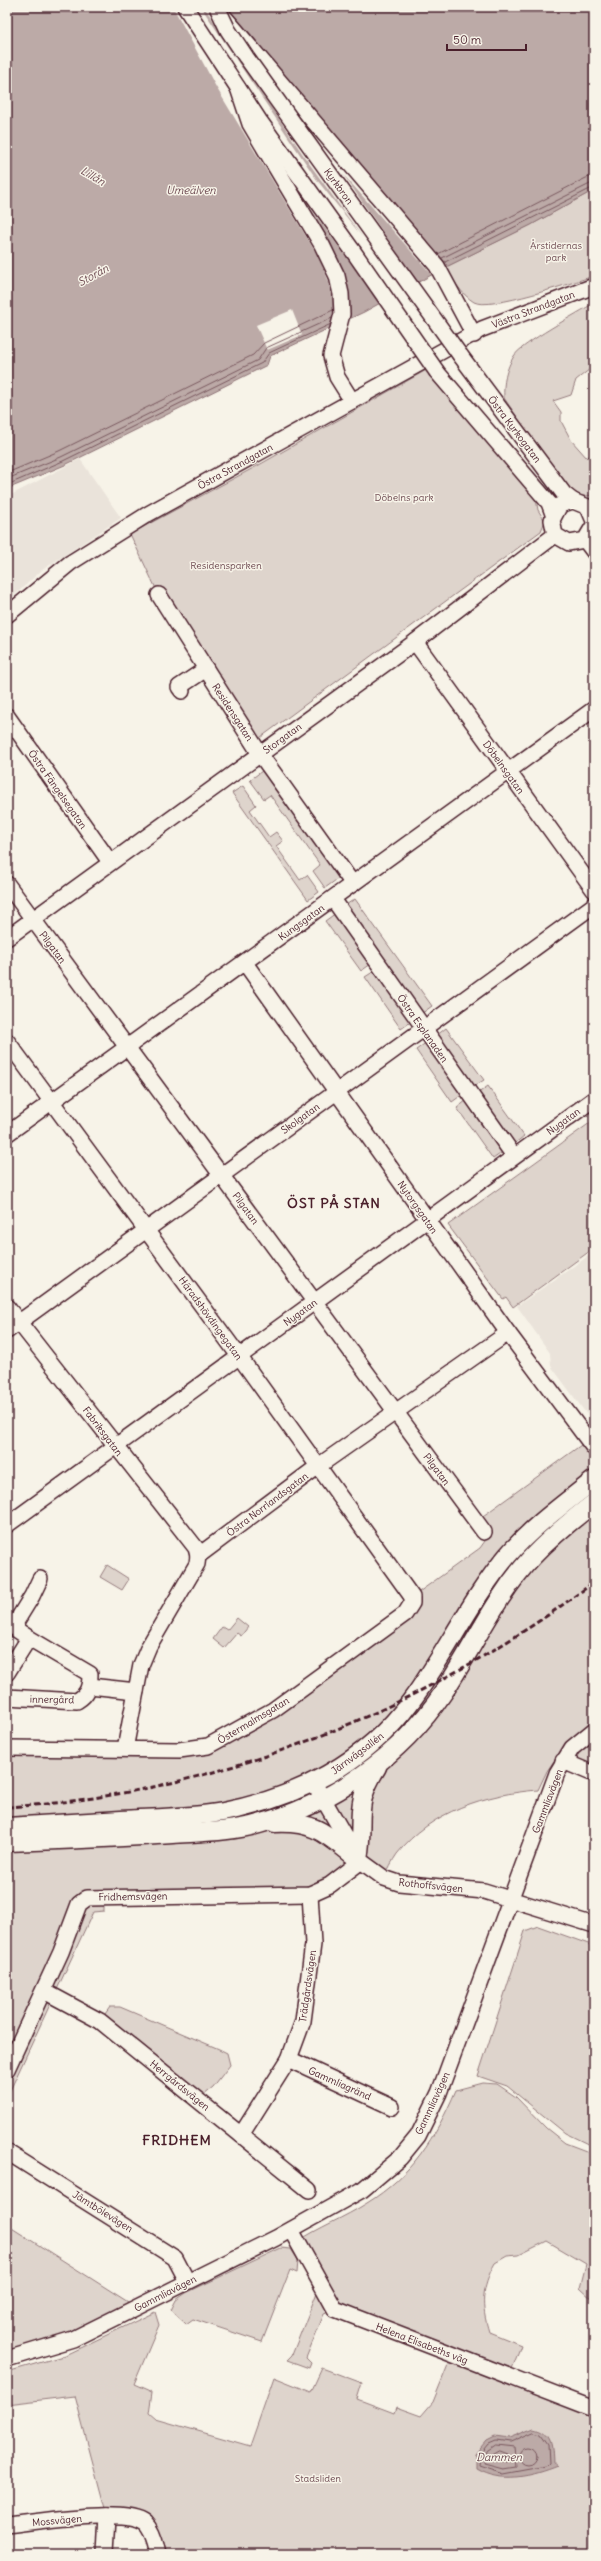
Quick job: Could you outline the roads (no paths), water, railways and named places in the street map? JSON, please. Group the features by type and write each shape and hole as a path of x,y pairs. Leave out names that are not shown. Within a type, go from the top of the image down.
{"main road":[{"name":"Järnvägsallén","path":"7,1827 203,1815 276,1798 314,1783 366,1748 398,1718 412,1700 482,1590 509,1554 546,1517 594,1480"},
{"name":"Järnvägsallén","path":"7,1842 204,1832 257,1824 289,1814 323,1799 382,1759 407,1737 428,1713 503,1597 533,1556 594,1503"},
{"path":"359,1860 361,1841 359,1826 363,1794 382,1759"},
{"path":"257,1824 304,1824 322,1831 359,1860"}],"street":[{"path":"185,7 238,88 250,124 322,245 335,272 341,294 342,314 332,351 333,367 352,401"},
{"name":"Kyrkbron","path":"220,10 442,272 474,335"},
{"name":"Kyrkbron","path":"220,10 228,30 246,57 460,355"},
{"name":"Östra Kyrkogatan","path":"238,88 437,372 548,503 553,514 552,526 555,535"},
{"name":"Västra Strandgatan","path":"474,335 482,329 594,286"},
{"name":"Östra Strandgatan","path":"7,615 70,563 122,528 398,374 474,335"},
{"name":"Östra Kyrkogatan","path":"460,355 508,422 564,494 573,501 584,504 593,517 585,540"},
{"path":"553,514 560,505 573,501"},
{"path":"555,535 569,544 585,540 594,552"},
{"name":"Storgatan","path":"7,938 415,642 555,535"},
{"name":"Residensgatan","path":"159,595 260,754 353,884"},
{"name":"Döbelnsgatan","path":"415,642 507,772 594,890"},
{"path":"182,691 179,687 206,669"},
{"name":"Kungsgatan","path":"7,1134 129,1048 594,709"},
{"name":"Östra Fängelsegatan","path":"7,716 110,862"},
{"name":"Pilgatan","path":"7,884 484,1532"},
{"name":"Östra Esplanaden","path":"333,899 514,1156"},
{"name":"Skolgatan","path":"7,1331 594,905"},
{"name":"Nytorgsgatan","path":"245,963 426,1220 594,1448"},
{"name":"Häradshövdingegatan","path":"7,1041 239,1356 412,1598"},
{"name":"Nygatan","path":"7,1525 594,1099"},
{"name":"Fabriksgatan","path":"7,1307 114,1446 196,1548 198,1556"},
{"name":"Östra Norrlandsgatan","path":"198,1556 317,1467 508,1333"},
{"path":"125,1750 141,1665 149,1646 197,1564 198,1556"},
{"path":"40,1578 32,1596 16,1622 17,1630 90,1674 90,1686 136,1691"},
{"name":"Östermalmsgatan","path":"7,1748 125,1750 195,1749 219,1742 273,1710 405,1614 412,1604 412,1598"},
{"path":"7,1673 29,1638"},
{"name":"innergård","path":"7,1697 77,1701 83,1697 90,1686"},
{"name":"Gammliavägen","path":"7,2359 73,2339 291,2230 362,2190 400,2158 418,2136 441,2086 511,1899 548,1792 563,1761 578,1741 594,1730"},
{"path":"563,1761 594,1774"},
{"name":"Rothoffsvägen","path":"314,1783 359,1860 384,1878 399,1882 462,1887 511,1899 594,1925"},
{"name":"Fridhemsvägen","path":"7,2069 44,1991 79,1904 87,1898 310,1894 330,1885 359,1860"},
{"name":"Trädgårdsvägen","path":"241,2135 289,2060 303,2021 312,1964 313,1944 310,1894"},
{"name":"Herrgårdsvägen","path":"44,1991 100,2021 309,2190"},
{"name":"Gammliagränd","path":"289,2060 392,2107"},
{"name":"Jämtbölevägen","path":"7,2152 175,2258 187,2281"},
{"name":"Helena Elisabeths väg","path":"291,2230 335,2310 594,2409"},
{"path":"105,2554 106,2516"},
{"name":"Mossvägen","path":"7,2525 106,2516 130,2516 146,2524 155,2538 159,2554"}],"water":[{"name":"Umeälven","path":"7,7 594,7 594,190 531,225 446,267 364,312 270,356 267,365 65,465 7,489"},
{"name":"Dammen","path":"534,2428 545,2432 548,2436 552,2445 553,2462 558,2466 538,2473 517,2477 496,2476 486,2474 476,2469 476,2453 487,2440 495,2436 509,2438"}],"railway":[{"path":"7,1807 86,1799 164,1784 241,1764 317,1737 391,1705 462,1669 529,1627 594,1582"}],"district":[{"name":"ÖST PÅ STAN","path":"334,1203"},
{"name":"FRIDHEM","path":"177,2140"}],"water label":[{"name":"Lillån","path":"93,176"},
{"name":"Storån","path":"93,275"}],"park label":[{"name":"Årstidernas park","path":"556,250"},
{"name":"Döbelns park","path":"404,497"},
{"name":"Residensparken","path":"226,565"},
{"name":"Stadsliden","path":"318,2478"}]}
